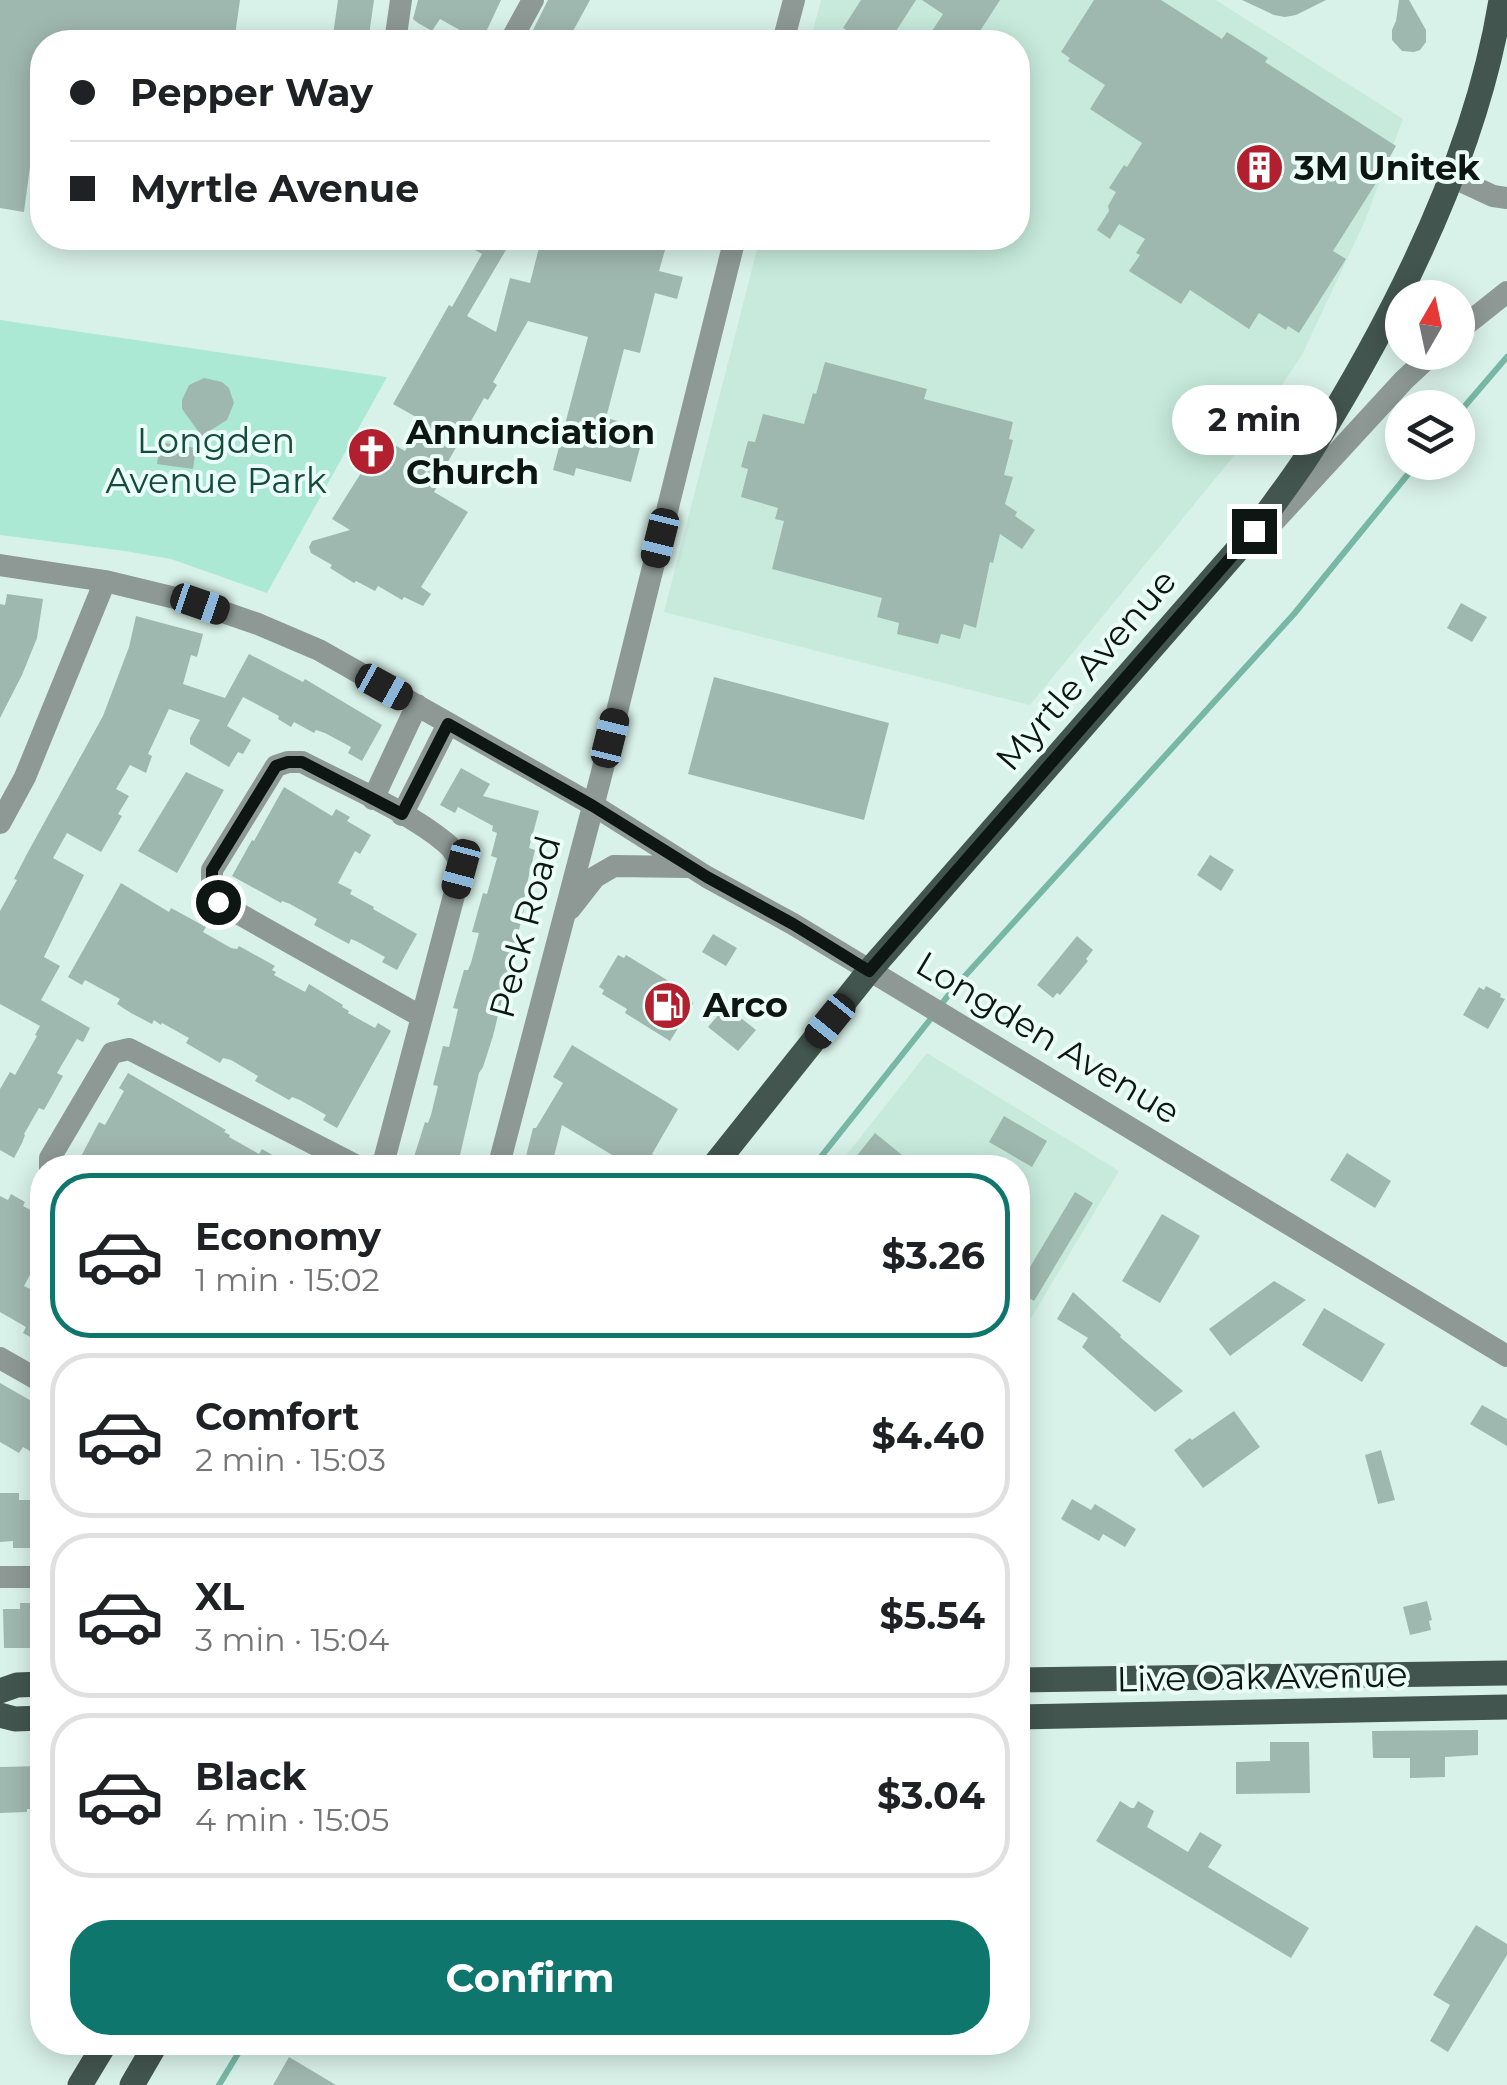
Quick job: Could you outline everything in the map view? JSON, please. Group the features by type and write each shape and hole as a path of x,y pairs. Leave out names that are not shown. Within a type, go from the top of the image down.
{"main road":[{"name":"Myrtle Avenue","path":"722,1155 869,971 1254,531 1310,452 1360,367 1452,178 1482,91 1501,0"},
{"name":"Live Oak Avenue","path":"1030,1680 1507,1673"},
{"path":"0,1691 16,1684 30,1684"},
{"name":"Live Oak Avenue","path":"1030,1717 1507,1707"},
{"path":"0,1715 30,1718"},
{"path":"80,2085 98,2055"},
{"path":"132,2085 149,2055"}],"street":[{"path":"397,30 401,0"},
{"path":"517,30 534,0"},
{"path":"787,30 794,0"},
{"path":"1452,178 1507,198"},
{"name":"Peck Road","path":"501,1155 732,250"},
{"path":"1475,317 1507,292"},
{"path":"1104,704 1415,370"},
{"name":"Longden Avenue","path":"0,564 105,581 200,604 319,650 793,924 1507,1356"},
{"path":"0,823 25,777 105,581"},
{"path":"373,798 417,706"},
{"path":"402,814 448,724"},
{"path":"385,1155 422,1017 461,869 448,844 402,814 302,762 276,766 212,870 218,902 422,1017"},
{"path":"564,916 595,876 614,866 692,868"},
{"path":"52,1155 112,1053 129,1049 337,1155"},
{"path":"0,1358 30,1375"},
{"path":"0,1577 30,1577"}],"shaded area":[{"path":"821,0 1216,0 1403,119 1364,223 1302,355 1233,457 1030,705 664,612 757,250 1030,250 1030,30 813,30"},
{"path":"927,1053 1119,1171 1030,1320 1030,1155 846,1155"}],"green space":[{"name":"Longden Avenue Park","path":"0,320 387,377 267,593 171,559 0,535"}],"building":[{"path":"0,0 240,0 236,30 30,30 30,166 24,212 0,208"},
{"path":"338,0 374,0 370,30 334,30"},
{"path":"418,0 501,0 487,30 460,30 440,19 430,30 413,19"},
{"path":"548,0 590,0 574,30 533,30"},
{"path":"861,0 916,0 897,30 843,28"},
{"path":"922,0 1000,0 981,30 933,30 943,14"},
{"name":"3M Unitek","path":"1094,0 1161,0 1222,39 1227,32 1268,58 1265,62 1396,146 1333,251 1346,259 1299,333 1288,326 1286,330 1259,313 1249,329 1190,290 1181,304 1129,271 1145,239 1119,224 1110,239 1097,230 1116,192 1109,188 1142,143 1090,109 1105,85 1061,52"},
{"path":"1242,0 1326,0 1285,17"},
{"path":"1399,0 1409,0 1426,30 1426,42 1420,50 1402,51 1392,40"},
{"path":"475,250 506,250 467,316 496,332 510,278 530,283 538,250 665,250 659,271 683,277 677,299 655,293 640,353 624,349 606,418 645,428 631,482 576,468 574,476 553,470 588,337 528,321 493,382 497,385 488,400 484,398 434,492 468,512 421,587 431,594 423,606 404,597 402,600 378,586 375,591 354,583 311,553 309,547 312,541 350,530 332,519 383,438 405,451 423,421 393,404 482,254"},
{"path":"825,362 927,389 924,399 1013,422 1009,439 1013,440 1004,475 1013,477 1005,504 1035,530 1022,549 1000,534 976,628 964,624 960,639 941,634 938,644 897,634 899,623 877,617 882,598 772,569 784,521 775,519 778,508 741,497 748,469 741,467 748,441 755,442 763,414 804,424"},
{"path":"204,378 222,382 229,388 234,403 227,420 211,430 209,446 182,409 189,385"},
{"path":"160,442 196,448 193,469 157,464"},
{"path":"7,594 43,599 37,638 0,718 0,604 5,605"},
{"path":"1461,603 1487,617 1472,642 1447,628"},
{"path":"136,616 203,634 197,657 191,655 183,684 225,698 249,654 303,682 305,679 382,725 362,761 348,753 351,747 325,733 314,733 294,722 291,727 243,697 227,726 251,740 229,767 190,744 200,720 169,709 148,754 152,756 146,773 130,765 116,789 129,796 101,852 67,833 53,858 84,875 44,957 60,966 41,1000 90,1028 83,1042 77,1039 57,1073 63,1076 44,1110 39,1108 14,1158 0,1150 0,1089 10,1072 15,1075 40,1026 0,1004 0,911 103,716 129,647"},
{"path":"714,677 889,723 864,820 688,774"},
{"path":"461,768 490,784 483,796 539,811 529,848 535,850 526,901 460,1155 415,1155 431,1115 438,1086 433,1085 443,1046 449,1047 458,1009 453,1008 479,933 472,932 497,858 491,856 497,833 492,831 493,826 458,807 455,813 440,805"},
{"path":"186,772 224,790 177,873 138,851"},
{"path":"284,787 332,816 336,809 350,817 347,821 371,835 360,854 355,851 338,883 417,934 397,970 382,962 385,957 351,939 349,944 314,925 317,919 232,876"},
{"path":"1210,855 1234,870 1221,891 1197,875"},
{"path":"121,883 169,912 171,908 206,927 203,932 231,948 239,946 275,966 274,975 305,992 309,984 343,1005 348,1013 375,1028 378,1023 391,1031 337,1128 323,1120 326,1115 255,1081 258,1076 231,1060 223,1058 220,1063 186,1043 189,1038 162,1023 154,1020 152,1024 131,1013 117,1004 120,999 85,980 82,985 68,977"},
{"path":"713,934 737,948 726,966 702,952"},
{"path":"1077,936 1093,950 1060,995 1057,993 1053,998 1037,985"},
{"path":"618,955 626,955 690,994 693,1004 670,1041 602,994 604,990 599,987"},
{"path":"1486,986 1505,999 1488,1029 1463,1015 1479,987 1484,990"},
{"path":"726,1006 756,1030 738,1051 708,1027"},
{"path":"572,1045 678,1109 654,1155 612,1155 562,1125 554,1155 526,1155 533,1128 563,1083 553,1077"},
{"path":"128,1073 226,1130 229,1137 259,1154 262,1149 272,1155 82,1155 99,1122 105,1125 124,1091 119,1088"},
{"path":"1004,1116 1047,1141 1032,1167 1030,1155 1011,1155 989,1142"},
{"path":"875,1133 902,1155 857,1155"},
{"path":"1347,1153 1391,1181 1375,1208 1330,1180"},
{"path":"1075,1192 1093,1203 1034,1301 1030,1298 1030,1267"},
{"path":"11,1194 30,1210 30,1275 24,1286 30,1289 30,1337 23,1333 26,1327 0,1312 0,1196 8,1200"},
{"path":"1162,1214 1200,1236 1160,1303 1122,1281"},
{"path":"1274,1281 1306,1300 1230,1356 1209,1329"},
{"path":"1073,1292 1183,1391 1155,1412 1082,1347 1088,1338 1057,1319"},
{"path":"1324,1308 1385,1344 1362,1382 1302,1345"},
{"path":"0,1383 30,1400 30,1451 23,1447 19,1453 0,1442"},
{"path":"1482,1405 1507,1419 1507,1446 1470,1424"},
{"path":"1234,1411 1260,1447 1203,1488 1174,1450"},
{"path":"1381,1450 1395,1500 1378,1504 1365,1455"},
{"path":"0,1493 19,1493 19,1500 30,1500 30,1548 13,1548 13,1541 0,1542"},
{"path":"1072,1499 1091,1510 1095,1504 1136,1529 1125,1547 1103,1534 1099,1541 1061,1519"},
{"path":"1427,1601 1431,1630 1410,1635 1403,1607"},
{"path":"20,1603 30,1603 30,1648 4,1648 3,1609 20,1609"},
{"path":"1478,1730 1478,1755 1445,1757 1445,1777 1410,1778 1410,1758 1373,1758 1372,1731"},
{"path":"1270,1742 1309,1742 1310,1793 1236,1794 1236,1762 1270,1761"},
{"path":"30,1766 27,1812 0,1813 0,1767"},
{"path":"1120,1801 1134,1808 1138,1801 1154,1811 1147,1827 1188,1852 1200,1832 1222,1845 1208,1867 1309,1928 1291,1958 1096,1841"},
{"path":"1476,1925 1507,1944 1507,1955 1448,2052 1430,2041 1450,2005 1433,1995"},
{"path":"289,2057 336,2085 273,2085"}],"waterway":[{"path":"1475,394 1507,357"},
{"path":"940,1006 1294,614 1403,480"},
{"path":"822,1155 933,1016"},
{"path":"219,2085 237,2055"}],"place":[{"name":"3M Unitek","path":"1259,168"},
{"name":"Annunciation Church","path":"371,452"},
{"name":"Arco","path":"668,1005"}],"route":[{"path":"218,902 212,870 276,766 302,762 402,814 448,724 869,971 1254,531"}]}
